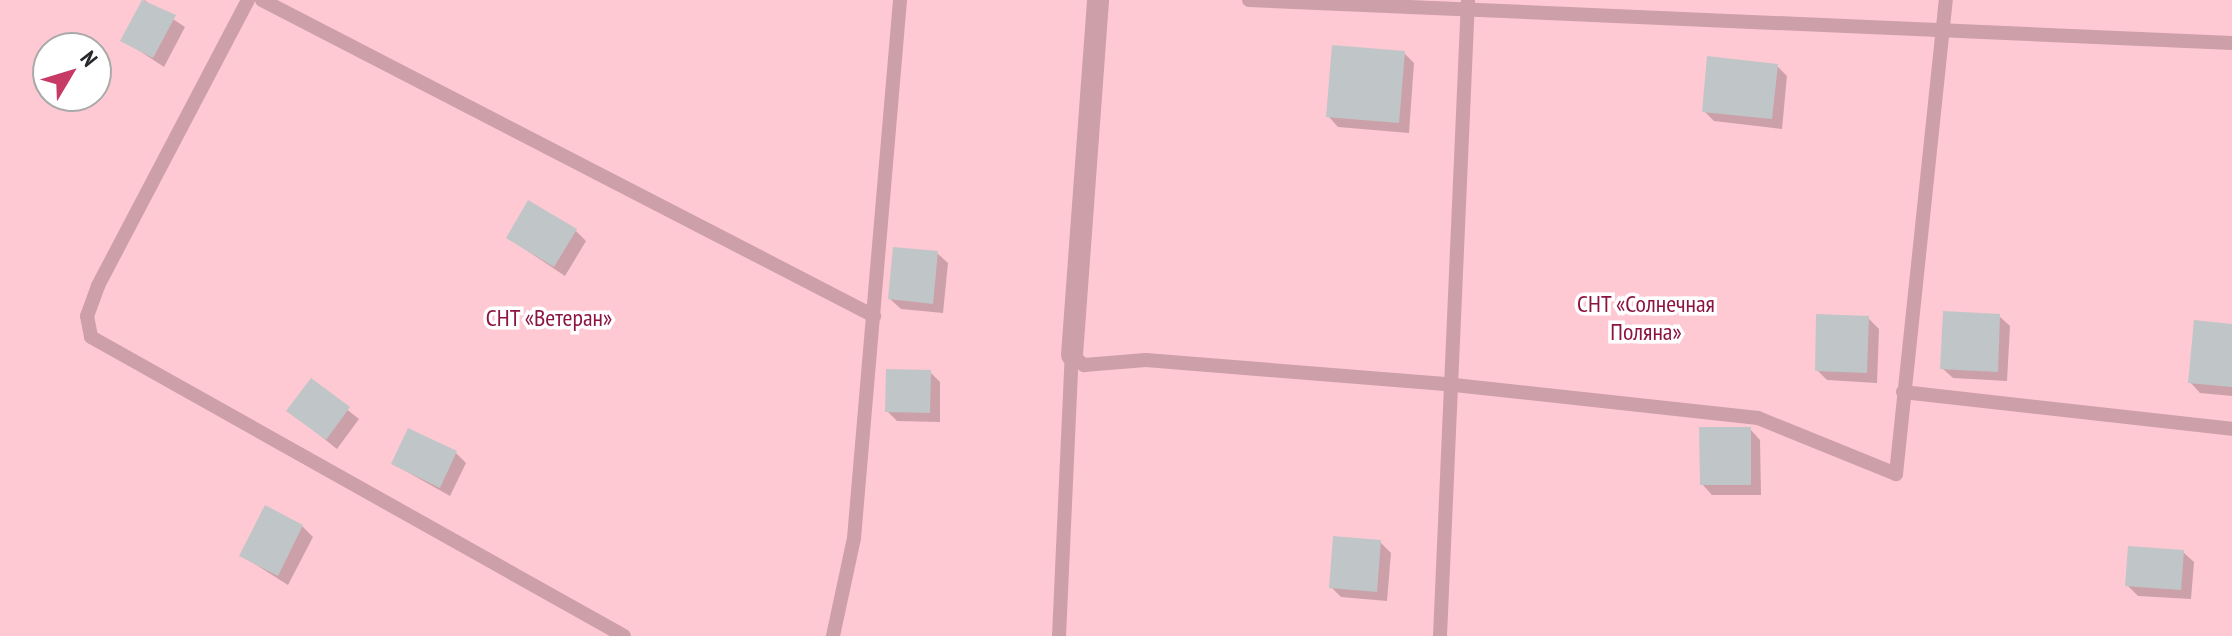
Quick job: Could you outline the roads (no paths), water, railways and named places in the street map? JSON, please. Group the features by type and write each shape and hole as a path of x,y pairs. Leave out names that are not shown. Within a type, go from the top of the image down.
{"street":[{"path":"1072,355 1098,0"}],"lane":[{"path":"248,0 98,286 87,316 91,337 624,636"},
{"path":"262,0 874,316"},
{"path":"833,636 854,538 900,0"},
{"path":"1249,0 1468,3 1943,31 2232,43"},
{"path":"1072,355 1084,365 1146,360 1445,384 1758,418 1896,474 1946,0"},
{"path":"1440,636 1445,384 1468,3"},
{"path":"1059,636 1072,355"},
{"path":"1903,392 2232,429"}],"park label":[{"name":"СНТ «Ветеран»","path":"549,318"},
{"name":"СНТ «Солнечная Поляна»","path":"1646,318"}]}
